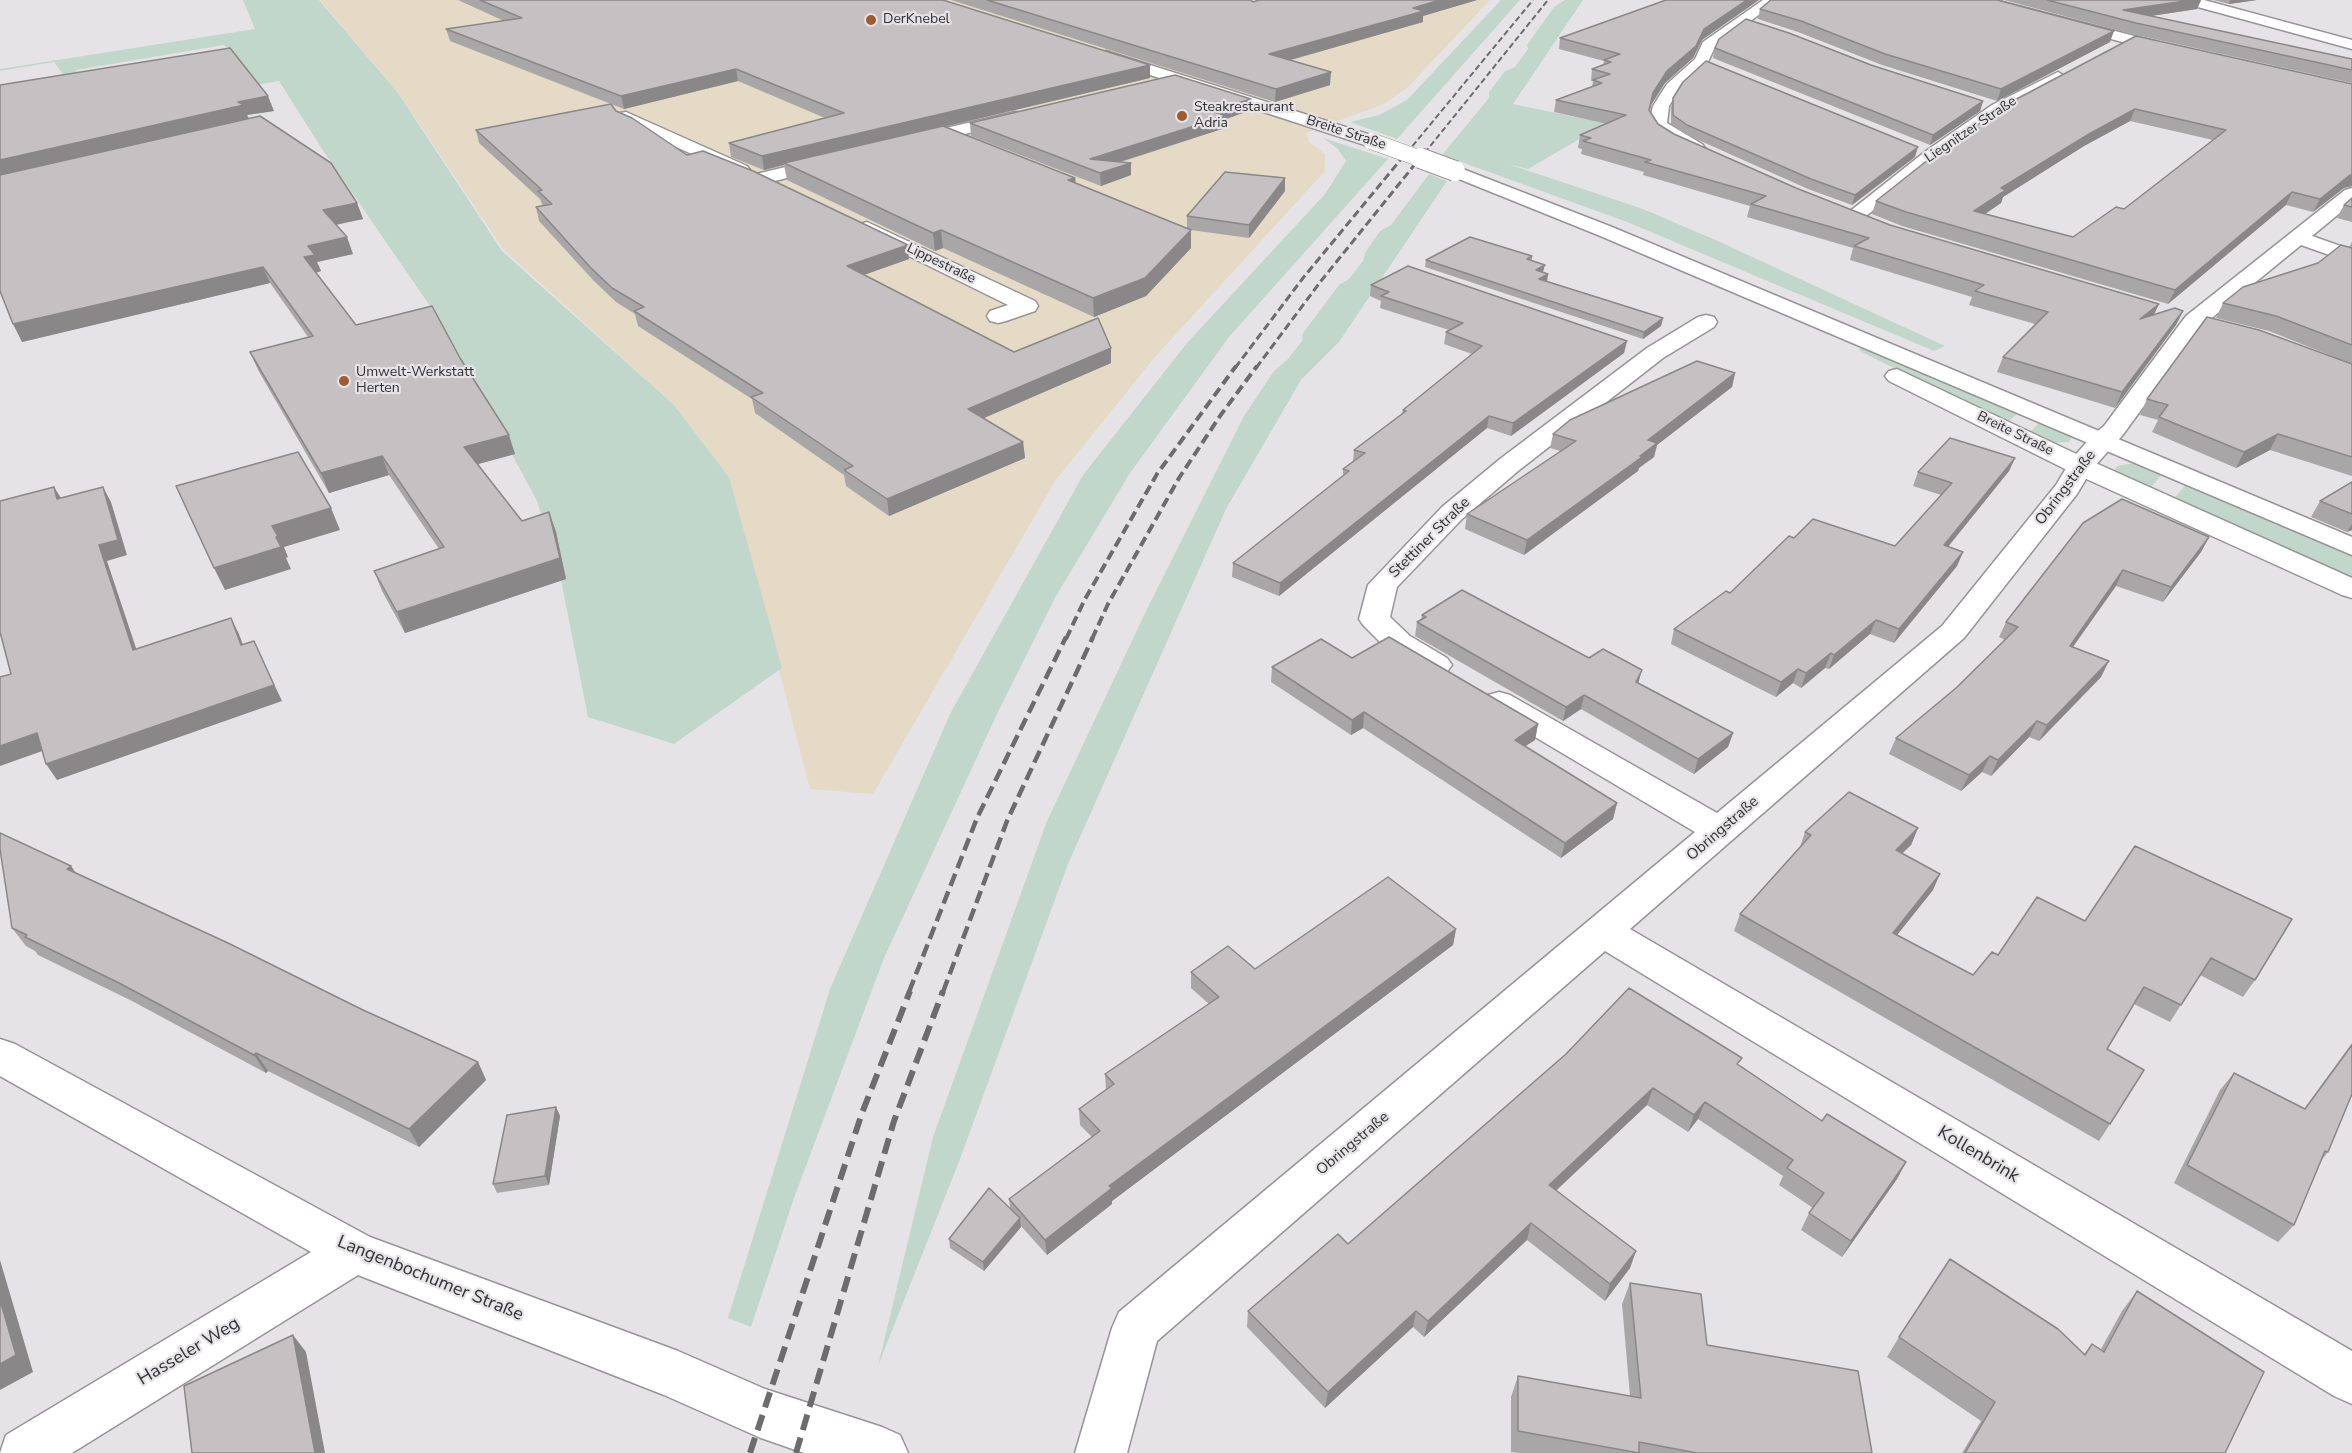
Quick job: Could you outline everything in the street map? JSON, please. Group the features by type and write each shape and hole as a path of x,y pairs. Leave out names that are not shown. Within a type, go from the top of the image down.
{"street":[{"path":"1718,158 1678,140 1663,130 1658,123 1661,106 1673,87 1702,61 1708,45 1772,0"},
{"path":"1979,0 2184,53"},
{"path":"2188,0 2352,45"},
{"path":"1742,21 1762,27"},
{"path":"2109,51 2129,40"},
{"name":"Breite Straße","path":"1087,50 1371,141 1455,171 1685,265 2352,547"},
{"path":"1702,61 1720,69"},
{"name":"Liegnitzer Straße","path":"1854,216 1932,155 1998,109 2068,72"},
{"path":"1148,86 1177,79"},
{"path":"1980,103 1998,109"},
{"path":"900,145 1036,112"},
{"path":"626,117 794,193"},
{"path":"946,134 979,146"},
{"path":"1910,146 1932,155"},
{"path":"763,178 843,158"},
{"name":"Obringstraße","path":"1101,1453 1136,1328 1953,632 2068,488 2080,466 2102,440 2113,431 2195,321 2352,194"},
{"path":"1832,208 1874,224"},
{"name":"Lippestraße","path":"847,219 1027,306 998,316"},
{"path":"2297,237 2352,257"},
{"name":"Breite Straße","path":"1685,265 1896,375 2080,466 2352,589"},
{"name":"Stettiner Straße","path":"1706,322 1644,349 1573,414 1452,513 1383,585 1374,619 1399,643 1720,831"},
{"name":"Kollenbrink","path":"1603,931 2352,1379"},
{"name":"Langenbochumer Straße","path":"0,1056 354,1252 678,1376 761,1413 882,1453"},
{"name":"Hasseler Weg","path":"24,1453 354,1252"}],"shaded area":[{"path":"320,0 1490,0 1408,87 1384,104 1306,133 1309,142 1325,154 1325,171 1154,358 1055,481 873,794 810,789 729,477 673,404 504,250 399,94"}],"green space":[{"path":"243,0 319,0 398,93 502,251 673,404 729,477 782,668 674,744 588,717 560,575 537,501 441,322 322,149 279,81 94,112 233,53 224,45 76,70 78,75 65,77 54,62 0,71 0,69 255,29"},
{"path":"1501,0 1520,0 1397,139 1350,122 1379,115 1407,100"},
{"path":"1565,0 1583,0 1513,104 1642,131 1590,133 1528,169 1508,164 1643,209 1945,346 1934,351 1627,222 1442,155 1489,98 1489,92 1505,71 1515,67 1528,49 1527,45 1554,7"},
{"path":"1323,138 1388,159 1229,337 1130,473 1056,596 997,714 884,958 794,1198 751,1327 728,1318 830,989 950,714 1083,475 1187,343 1325,194 1346,161 1338,149"},
{"path":"1429,174 1447,181 1339,342 1301,380 1226,509 1068,864 960,1159 878,1366 933,1137 1047,821 1147,609 1244,416 1274,371 1288,359 1302,341 1303,333 1339,285 1349,279 1363,261 1365,253 1380,231 1391,225"},
{"path":"1868,345 2021,411 2005,424 1858,350"},
{"path":"2042,420 2069,432 2072,437 2069,442 2051,443 2027,435"},
{"path":"2134,463 2164,472 2148,491 2117,475 2115,470 2117,466"},
{"path":"2187,483 2352,554 2352,581 2172,501"}],"building":[{"path":"480,0 943,0 1150,65 762,156 729,143 844,113 736,69 621,96 446,29 522,18"},
{"path":"987,0 1250,0 1253,2 1259,0 1440,0 1413,8 1424,11 1269,54 1331,72 1276,89"},
{"path":"1666,0 1747,0 1704,29 1696,46 1667,71 1653,93 1649,110 1658,124 1674,134 1796,188 1890,225 2159,304 2140,319 2175,308 2183,311 2122,392 2003,357 2048,312 1975,291 1984,285 1854,246 1869,238 1751,204 1766,196 1645,162 1651,160 1583,141 1591,138 1580,135 1626,115 1556,100 1602,83 1593,80 1610,74 1592,69 1611,62 1604,60 1620,54 1560,38"},
{"path":"1771,0 1997,0 2114,31 2001,89 1885,54 1801,21 1760,9"},
{"path":"2047,0 2192,0 2123,10 2352,59 2352,70 2136,23"},
{"path":"1746,19 1871,65 1983,101 1933,135 1715,48 1719,39"},
{"path":"2136,36 2352,84 2352,175 2320,199 2292,192 2175,290 1906,212 1876,201 1943,148 2009,103","holes":["2135,109 2226,130 2124,209 2116,207 2073,237 1974,211 2006,190 2001,188 2089,134"]},
{"path":"230,48 268,96 238,102 244,105 0,160 0,85"},
{"path":"1706,61 1918,147 1855,195 1811,179 1687,125 1673,115 1673,98 1683,82"},
{"path":"1175,75 1251,99 1212,111 1226,116 1090,159 1131,163 1100,173 970,123"},
{"path":"611,104 616,111 632,118 687,155 703,151 753,171 908,245 847,266 1014,352 1098,318 1111,348 968,409 1023,442 887,499 844,470 853,466 751,397 763,393 634,311 644,307 612,288 590,267 536,207 552,204 538,191 542,190 476,130"},
{"path":"260,116 331,163 357,203 323,210 347,237 308,246 315,255 304,257 356,325 432,306 460,358 509,435 464,447 522,521 549,512 560,558 397,612 374,571 444,547 382,456 321,473 250,352 313,336 263,267 13,324 0,291 0,175"},
{"path":"943,126 1075,178 1068,180 1191,230 1145,278 1093,298 941,230 933,233 784,163"},
{"path":"1225,172 1285,178 1249,225 1187,216"},
{"path":"2352,198 2352,207 2344,205"},
{"path":"1470,237 1532,256 1527,259 1545,265 1536,270 1548,274 1539,279 1663,318 1644,332 1426,260"},
{"path":"2341,245 2352,248 2352,345 2276,316 2223,303 2243,287 2318,263"},
{"path":"1408,266 1627,341 1513,423 1489,416 1280,583 1233,563 1349,471 1343,469 1365,453 1354,450 1406,411 1403,410 1482,346 1446,332 1463,323 1381,296 1389,292 1371,285"},
{"path":"2207,317 2259,330 2352,364 2352,457 2278,434 2244,452 2159,417 2168,405 2147,399"},
{"path":"1697,361 1735,373 1648,440 1657,443 1640,456 1642,457 1527,540 1467,514 1576,441 1553,434 1570,420"},
{"path":"1950,438 2015,458 1944,545 1963,552 1899,629 1876,620 1834,655 1831,653 1806,673 1798,669 1781,682 1674,629 1726,591 1730,593 1789,536 1794,538 1813,519 1895,546 1952,483 1918,472"},
{"path":"298,452 331,508 272,526 281,547 214,568 176,486"},
{"path":"2352,482 2352,514 2320,501"},
{"path":"54,487 57,499 103,487 118,540 99,545 133,650 231,618 241,645 254,641 274,685 46,764 37,733 0,746 0,677 11,674 0,632 0,501"},
{"path":"2122,499 2209,537 2171,587 2123,570 2070,646 2109,661 2047,725 2037,721 1998,760 1990,756 1969,775 1896,738 1956,688 2018,627 2006,622 2083,523"},
{"path":"1462,590 1589,658 1603,649 1642,670 1636,682 1733,733 1698,759 1584,695 1566,707 1417,622 1426,617 1422,615"},
{"path":"1389,637 1538,724 1515,740 1617,803 1565,843 1364,712 1352,720 1272,667 1321,639 1352,658"},
{"path":"1849,792 1918,828 1896,850 1940,874 1893,933 1973,975 1992,952 1998,955 2037,897 2085,921 2135,846 2292,919 2255,980 2211,958 2181,1005 2144,987 2107,1049 2144,1070 2110,1124 1740,914 1811,835 1805,832"},
{"path":"0,833 71,866 67,869 228,943 363,1010 478,1062 409,1129 256,1053 254,1055 119,983 25,937 27,935 12,928 0,849"},
{"path":"1388,877 1456,929 1109,1186 1112,1188 1045,1240 1009,1199 1100,1131 1079,1109 1114,1084 1105,1074 1219,997 1191,972 1228,946 1255,969"},
{"path":"1629,988 1742,1058 1737,1064 1822,1121 1827,1114 1906,1162 1851,1241 1809,1213 1824,1193 1787,1168 1793,1160 1705,1102 1694,1115 1653,1088 1549,1185 1636,1251 1610,1284 1531,1223 1428,1321 1416,1311 1328,1392 1248,1311 1338,1234 1348,1244 1566,1054"},
{"path":"2352,1045 2352,1094 2294,1225 2187,1165 2234,1073 2305,1109"},
{"path":"556,1107 545,1176 493,1184 507,1115"},
{"path":"989,1188 1020,1218 983,1262 949,1239"},
{"path":"1950,1259 2058,1329 2085,1355 2092,1344 2104,1352 2137,1291 2264,1372 2225,1453 1965,1453 1995,1402 1899,1337"},
{"path":"1630,1283 1701,1294 1707,1345 1858,1371 1872,1453 1697,1453 1639,1442 1639,1453 1518,1431 1518,1376 1641,1398"},
{"path":"0,1300 16,1355 0,1364"},
{"path":"293,1335 315,1453 192,1453 184,1386"}],"railway":[{"path":"1401,160 1533,0"},
{"path":"1419,160 1548,0"},
{"path":"1235,368 1303,278 1402,158"},
{"path":"1256,368 1321,281 1420,158"},
{"path":"1066,639 1085,599 1157,474 1236,366"},
{"path":"1092,639 1108,604 1179,478 1257,366"},
{"path":"909,992 977,818 1066,637"},
{"path":"943,992 1007,821 1093,637"},
{"path":"750,1453 862,1113 910,991"},
{"path":"796,1453 894,1121 943,991"}],"place":[{"name":"DerKnebel","path":"871,20"},
{"name":"Steakrestaurant Adria","path":"1182,116"},
{"name":"Umwelt-Werkstatt Herten","path":"344,381"}]}
